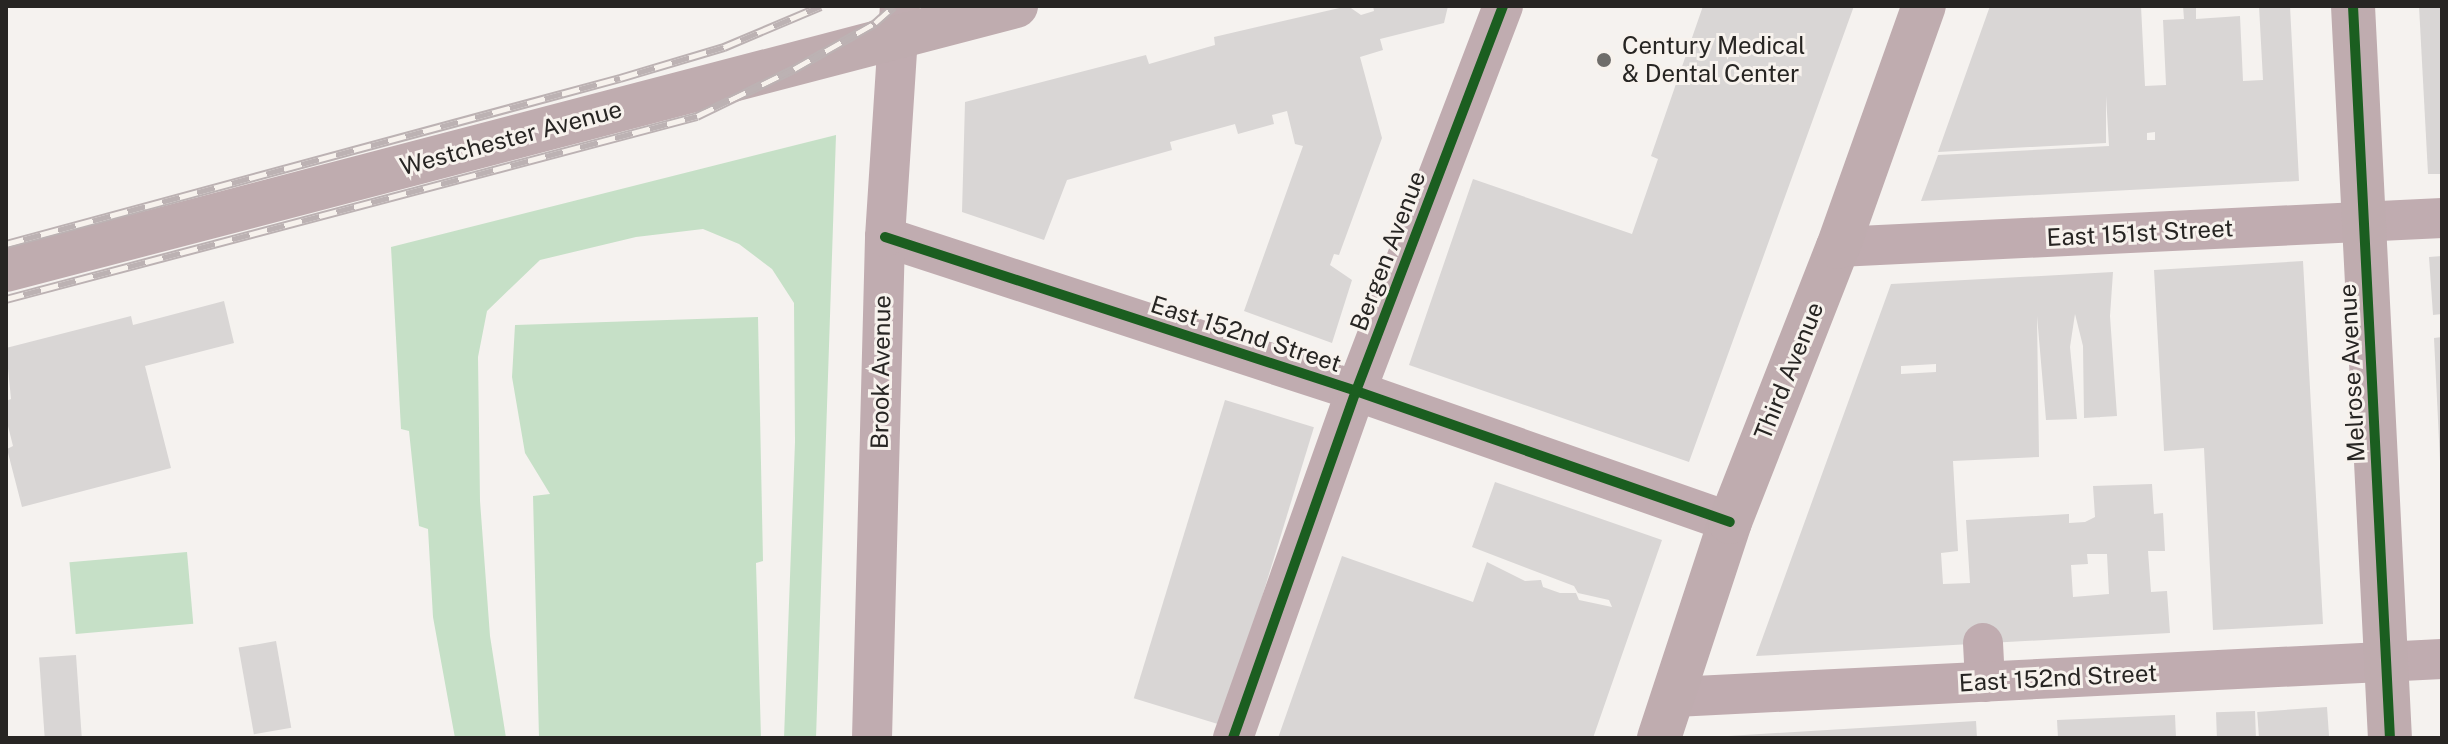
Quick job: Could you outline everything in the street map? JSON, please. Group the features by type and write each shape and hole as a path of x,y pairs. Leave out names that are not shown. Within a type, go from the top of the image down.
{"main road":[{"name":"Westchester Avenue","path":"6,270 900,21 1016,6"},
{"name":"Third Avenue","path":"1659,738 1730,522 1838,247 1924,6"},
{"name":"Melrose Avenue","path":"2353,6 2390,738"}],"street":[{"name":"Bergen Avenue","path":"1233,738 1356,391 1503,6"},
{"name":"Brook Avenue","path":"872,738 885,237 900,21"},
{"name":"East 151st Street","path":"1838,247 2442,218"},
{"name":"East 152nd Street","path":"885,237 1356,391 1730,522"},
{"name":"East 152nd Street","path":"1675,697 1984,662 2386,662 2442,659"}],"green space":[{"path":"836,135 816,738 784,738 795,442 794,303 772,269 739,244 703,229 636,237 540,260 487,311 478,357 480,501 490,636 506,738 455,738 433,617 428,529 419,526 409,431 401,429 391,247"},
{"path":"758,317 763,561 756,563 761,738 539,738 533,496 550,494 525,453 512,377 515,325"},
{"path":"187,552 193,624 76,634 69,562"}],"building":[{"path":"1348,6 1361,15 1374,11 1373,6 1448,6 1444,23 1380,39 1383,50 1360,57 1382,138 1339,255 1334,254 1330,265 1352,280 1332,343 1244,311 1303,146 1295,144 1287,111 1272,115 1274,124 1238,134 1235,124 1170,142 1172,150 1067,180 1044,240 962,212 965,102 1146,55 1149,64 1215,45 1214,37"},
{"path":"1703,6 1854,6 1689,462 1409,365 1473,179 1632,234 1658,159 1651,156"},
{"path":"1990,6 2141,6 2145,86 2166,85 2163,20 2184,19 2183,6 2196,6 2196,19 2240,16 2243,81 2263,80 2259,6 2290,6 2299,181 1921,201 1938,155 2109,146 2106,96 2106,143 1938,152","holes":["2155,132 2155,140 2147,140 2147,133"]},
{"path":"2419,6 2442,6 2442,174 2428,174"},
{"path":"2442,256 2442,314 2433,315 2429,257"},
{"path":"2303,261 2323,624 2213,630 2204,448 2164,451 2154,270"},
{"path":"2113,272 2110,316 2117,416 2084,418 2083,346 2075,314 2070,347 2077,419 2046,420 2037,316 2039,457 1953,461 1958,551 1941,553 1943,584 1970,583 1966,520 2069,514 2069,523 2085,522 2095,517 2093,486 2152,484 2154,514 2163,513 2165,551 2148,551 2151,592 2167,591 2170,633 1756,656 1891,284","holes":["1936,364 1936,372 1901,374 1901,366","2087,554 2107,554 2109,594 2073,597 2071,565 2088,564"]},
{"path":"224,301 234,343 145,366 171,468 22,507 7,449 13,446 6,418 6,401 11,399 6,348 131,316 133,325"},
{"path":"2442,337 2442,461 2440,461 2434,338"},
{"path":"1225,400 1314,427 1223,726 1134,698"},
{"path":"1495,482 1662,540 1593,738 1278,738 1342,556 1473,602 1487,562 1525,581 1541,580 1543,587 1560,593 1576,593 1579,600 1612,607 1609,600 1578,593 1574,586 1472,547"},
{"path":"276,641 291,728 254,734 239,648"},
{"path":"76,655 82,738 45,738 39,658"},
{"path":"2327,707 2329,738 2259,738 2257,712"},
{"path":"2255,711 2256,738 2217,738 2216,712"},
{"path":"2175,715 2176,738 2058,738 2057,720"},
{"path":"1976,721 1977,738 1728,738 1728,736"}],"railway":[{"path":"6,244 620,78 724,47 821,6"},
{"path":"6,299 697,116 794,69 875,23 894,6"}],"cycle path":[{"path":"1233,738 1356,391 1503,6"},
{"path":"2353,6 2390,738"},
{"path":"885,237 1356,391 1730,522"}],"place":[{"name":"Century Medical & Dental Center","path":"1604,60"}]}
